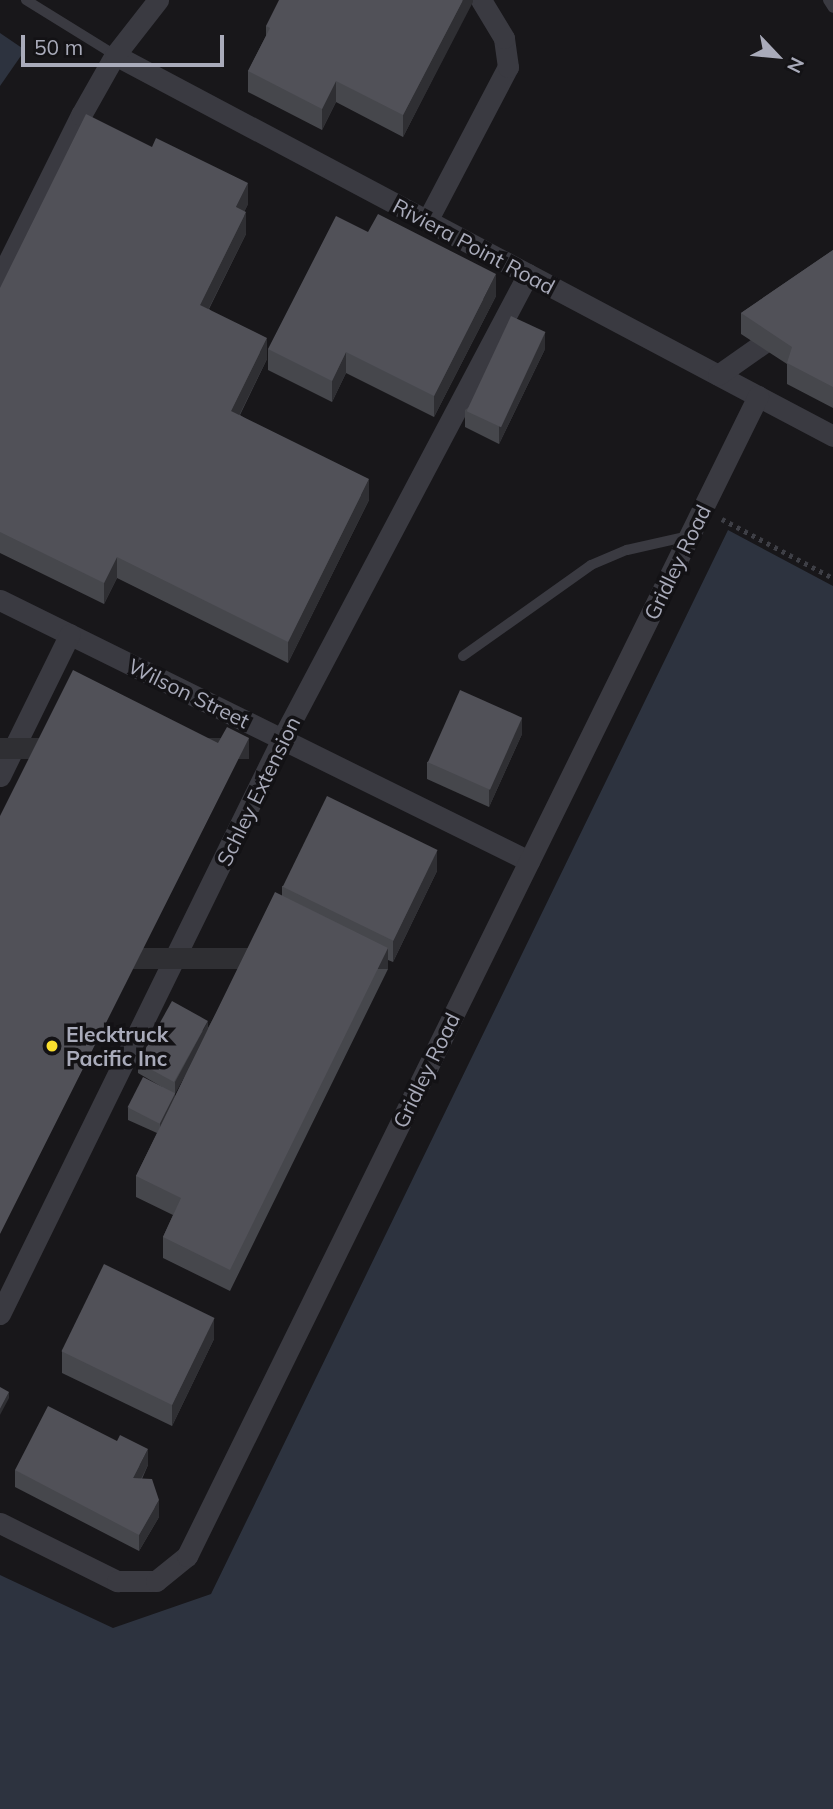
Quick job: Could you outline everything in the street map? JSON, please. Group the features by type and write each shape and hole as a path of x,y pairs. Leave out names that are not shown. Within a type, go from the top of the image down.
{"street":[{"path":"0,278 115,55 158,0"},
{"path":"427,220 508,67 504,38 481,0"},
{"name":"Riviera Point Road","path":"115,55 833,436"},
{"name":"Schley Extension","path":"0,1314 282,739 528,274"},
{"path":"718,375 802,317"},
{"name":"Gridley Road","path":"0,1523 117,1581 156,1581 187,1556 758,396"},
{"name":"Wilson Street","path":"0,600 529,861"},
{"path":"0,776 70,634"}],"lane":[{"path":"26,0 115,55"},
{"path":"828,0 833,8"},
{"path":"463,656 591,565 627,550 690,536"}],"path":[{"path":"720,518 833,578"}],"water":[{"path":"0,33 25,50 0,86"},
{"path":"728,530 833,586 833,1809 0,1809 0,1575 113,1628 211,1594"}],"building":[{"path":"279,0 463,0 403,115 336,81 322,109 248,71 270,28 266,26"},
{"path":"86,114 152,147 156,138 248,183 236,207 246,212 200,305 267,338 231,411 369,479 288,642 117,557 104,583 0,532 0,288"},
{"path":"378,214 496,274 434,396 346,352 332,381 268,349 336,216 368,232"},
{"path":"833,250 833,387 787,363 792,347 741,313"},
{"path":"511,316 545,332 501,427 467,411"},
{"name":"Elecktruck Pacific Inc","path":"73,670 218,743 227,727 249,738 0,1234 0,816"},
{"path":"460,690 522,718 490,790 428,762"},
{"path":"327,796 438,850 393,941 283,887"},
{"path":"275,892 388,948 230,1270 163,1237 181,1198 136,1176"},
{"path":"172,1001 208,1021 174,1082 138,1062"},
{"path":"143,1077 175,1093 160,1124 128,1107"},
{"path":"104,1264 215,1318 172,1405 61,1351"},
{"path":"0,1387 9,1392 0,1409"},
{"path":"48,1406 117,1441 120,1435 148,1449 133,1478 152,1479 159,1500 139,1535 15,1470"}],"place":[{"name":"Elecktruck Pacific Inc","path":"52,1046"}]}
